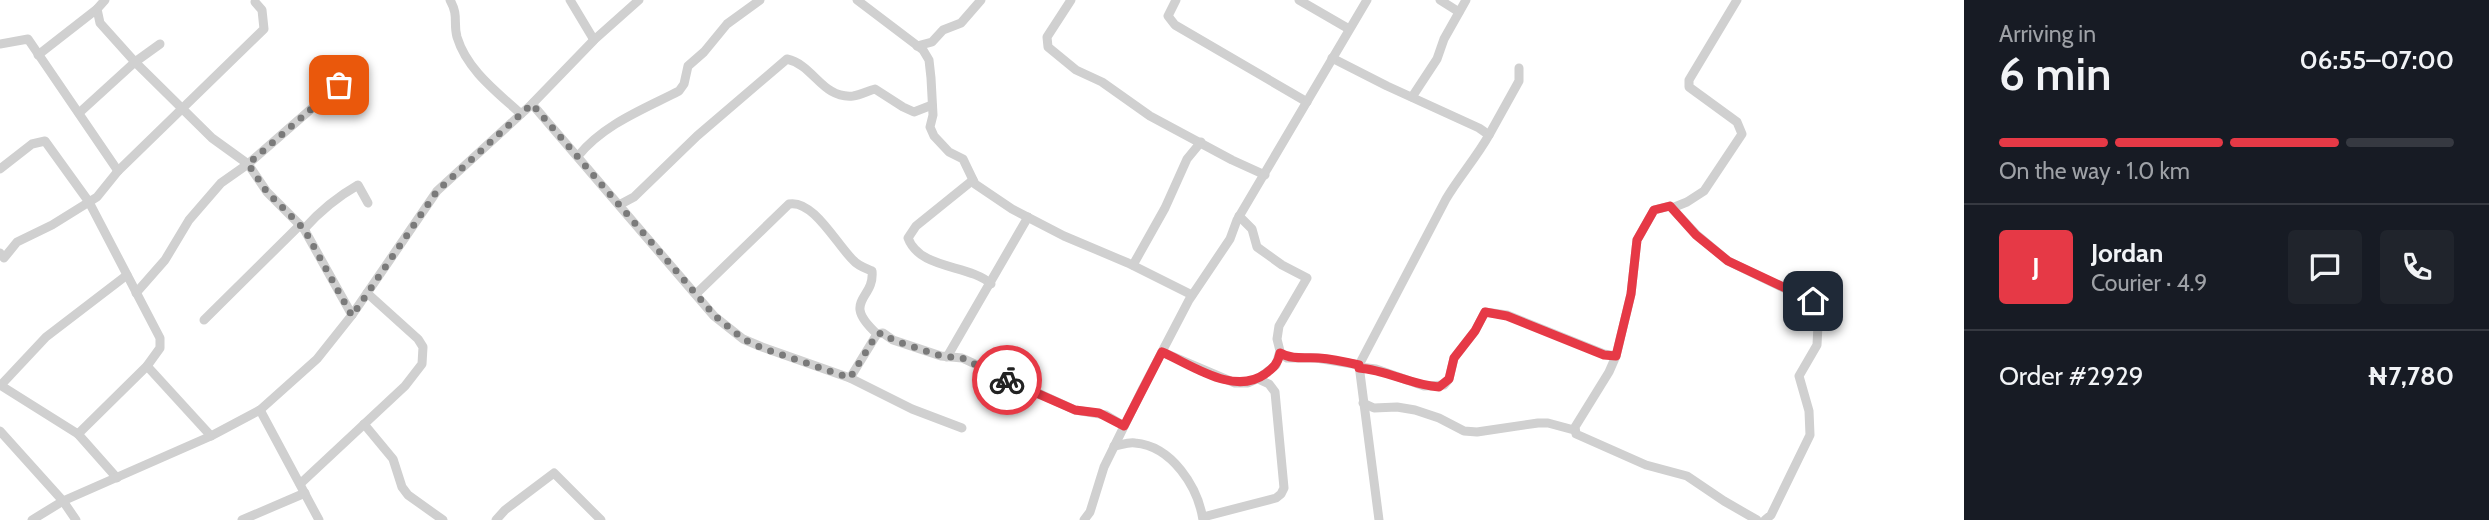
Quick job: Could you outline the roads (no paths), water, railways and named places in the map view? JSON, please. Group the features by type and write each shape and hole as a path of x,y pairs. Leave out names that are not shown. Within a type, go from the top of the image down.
{"street":[{"path":"38,55 105,0"},
{"path":"450,0 456,10 458,40 470,63 486,82 522,114"},
{"path":"570,0 594,40"},
{"path":"32,520 63,501 211,436 260,411 317,359 352,316 437,191 522,114 594,40 639,0"},
{"path":"578,156 590,141 614,124 679,90 684,84 688,66 704,52 727,24 760,0"},
{"path":"857,0 917,46 929,60 932,104 930,127 948,152 963,159 973,180 987,193 1064,236 1133,265 1192,295"},
{"path":"917,46 932,43 943,30 961,23 981,0"},
{"path":"1071,0 1047,37 1048,47 1076,70 1102,82 1150,116 1265,175"},
{"path":"1176,0 1168,16 1175,25 1307,102"},
{"path":"1299,0 1349,29"},
{"path":"1084,520 1090,512 1104,467 1114,446 1192,295 1230,239 1239,216 1367,0"},
{"path":"1440,0 1459,12"},
{"path":"1412,97 1437,60 1444,39 1466,0"},
{"path":"1672,208 1704,191 1742,134 1737,122 1689,87 1689,80 1737,0"},
{"path":"1,259 17,242 52,225 97,197 118,171 264,29 262,10 256,2"},
{"path":"97,9 100,23 135,62 212,138 248,164 267,192 302,227 352,316"},
{"path":"0,44 28,39 118,171"},
{"path":"79,113 135,62 160,44"},
{"path":"1332,58 1489,135"},
{"path":"619,205 634,197 697,136 787,60 811,72 827,90 840,95 854,96 875,89 903,107 915,111 932,104"},
{"path":"1380,520 1359,366 1446,199 1477,157 1519,81 1519,68"},
{"path":"136,293 165,260 189,220 221,183 248,164 357,69"},
{"path":"532,104 715,316 743,339 850,378 912,409 962,428"},
{"path":"0,169 32,144 45,141 89,202 160,338 160,348 147,366 78,434"},
{"path":"1133,265 1165,208 1187,159 1201,142"},
{"path":"973,180 916,226 908,238 916,251 948,266 969,270 991,284"},
{"path":"204,320 302,227 341,195 358,185 368,203"},
{"path":"696,294 789,204 796,202 803,204 823,224 853,261 873,273 859,309 866,324 877,334"},
{"path":"1574,430 1616,356 1631,294 1637,240 1654,210 1670,206 1696,235 1728,261 1819,305 1817,345 1799,376 1809,411 1810,435 1771,515 1765,520"},
{"path":"1162,352 1235,383 1248,383 1258,379 1276,365 1280,353 1277,340 1279,326 1307,278 1282,265 1257,247 1252,229 1239,216"},
{"path":"947,357 1028,217"},
{"path":"117,478 78,434 0,385 46,337 127,275"},
{"path":"300,484 405,386 422,364 424,352 418,339 367,293"},
{"path":"1280,353 1287,358 1316,358 1376,369 1424,386 1444,385 1449,379 1454,358 1475,331 1485,312 1507,316 1604,355 1616,356"},
{"path":"850,378 877,334 883,333 893,340 947,357 962,358 1075,410 1099,413 1124,426"},
{"path":"147,366 211,436"},
{"path":"1114,446 1138,443 1153,447 1172,459 1192,488 1203,519 1281,494 1283,477 1275,392 1269,384 1258,379"},
{"path":"1363,402 1374,408 1397,407 1415,410 1439,418 1464,431 1478,432 1538,423 1574,430 1581,437 1646,465 1687,476 1757,520"},
{"path":"260,411 319,520"},
{"path":"364,424 393,459 408,495 443,520"},
{"path":"0,431 63,501 76,520"},
{"path":"496,520 505,510 554,473 601,520"},
{"path":"242,520 305,493"}]}
